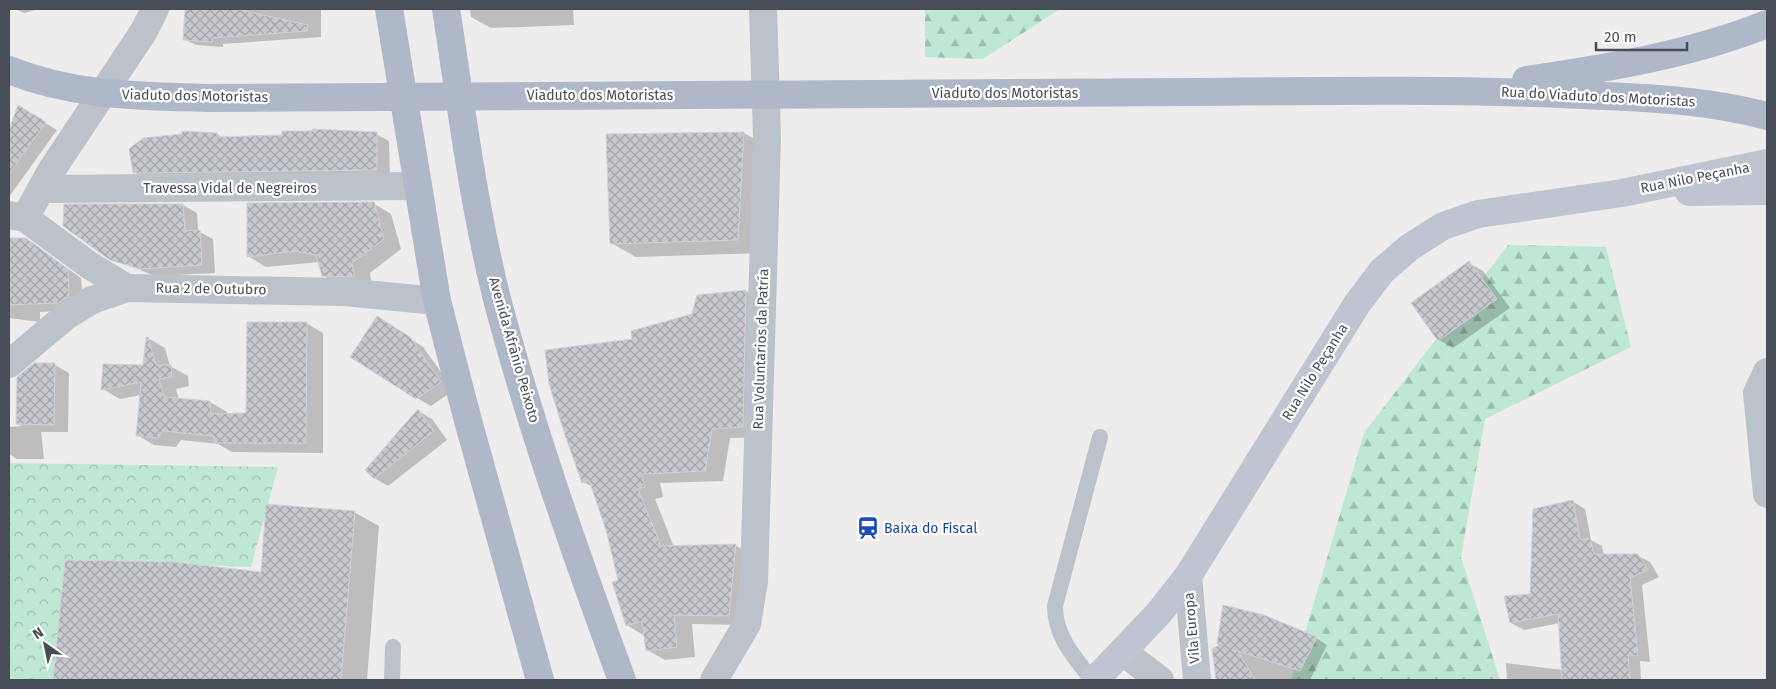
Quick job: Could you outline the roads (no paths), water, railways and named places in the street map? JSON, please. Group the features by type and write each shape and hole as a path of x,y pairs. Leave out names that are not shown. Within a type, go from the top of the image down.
{"main road":[{"path":"389,9 437,301 466,417 540,680"},
{"name":"Avenida Afrânio Peixoto","path":"446,9 470,166 497,298 530,410 622,680"},
{"name":"Rua do Viaduto dos Motoristas","path":"1458,90 1626,65 1690,50 1767,24"},
{"name":"Viaduto dos Motoristas","path":"9,70 31,79 81,91 207,98 1194,92"},
{"name":"Rua do Viaduto dos Motoristas","path":"1194,92 1458,90 1685,100 1767,116"},
{"name":"Rua Nilo Peçanha","path":"1093,680 1124,652 1188,576 1357,304 1382,271 1410,247 1442,226 1478,214 1622,193 1767,163"},
{"name":"Rua Nilo Peçanha","path":"1622,193 1767,191"}],"street":[{"path":"127,288 17,217 41,189 144,31 155,9"},
{"name":"Rua Voluntarios da Patría","path":"714,680 746,624 754,581 767,137 762,9"},
{"name":"Travessa Vidal de Negreiros","path":"41,189 418,186"},
{"name":"Rua 2 de Outubro","path":"9,364 66,316 92,300 127,288 344,292 437,301"},
{"path":"1767,372 1757,392 1767,494"},
{"name":"Vila Europa","path":"1188,576 1197,680"},
{"path":"1124,652 1160,680"}],"lane":[{"path":"1093,680 1059,634 1055,620 1055,606 1100,437"},
{"path":"392,680 394,647"}],"place":[{"name":"Baixa do Fiscal","path":"868,528"}]}
